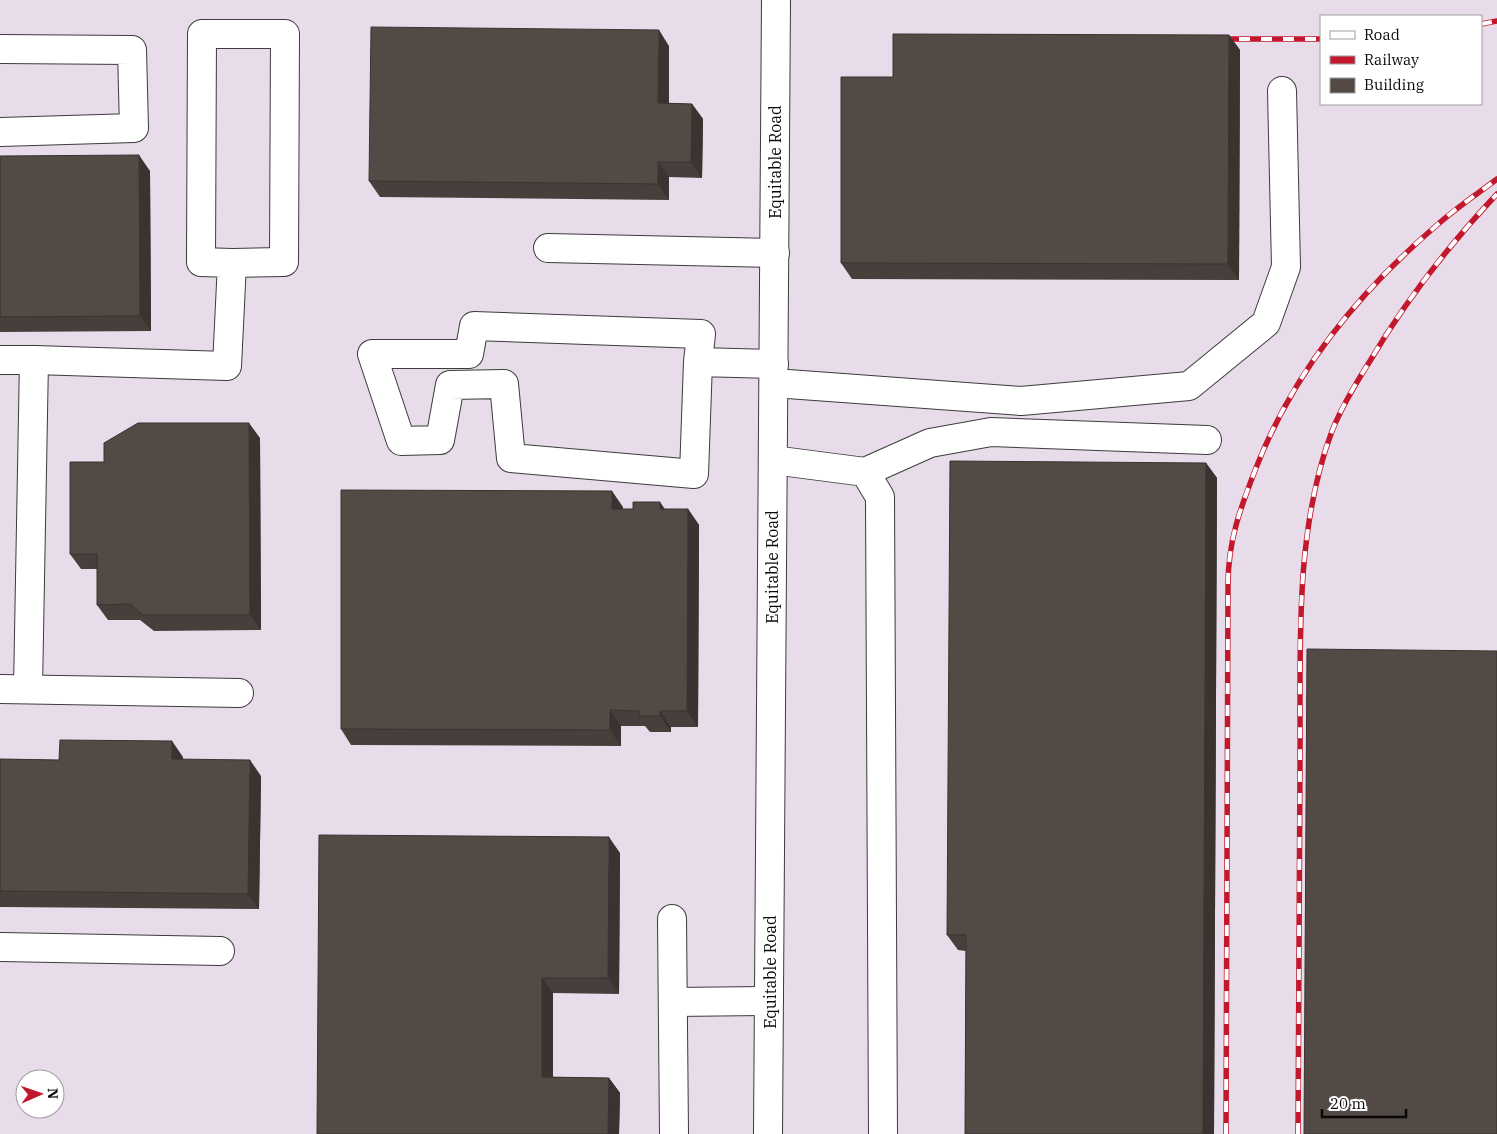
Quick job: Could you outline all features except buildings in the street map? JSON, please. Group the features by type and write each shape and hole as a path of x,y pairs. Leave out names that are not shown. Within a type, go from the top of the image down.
{"street":[{"name":"Equitable Road","path":"768,1134 776,0"},
{"path":"202,34 284,34 284,262 232,263 201,262 202,34"},
{"path":"0,49 132,50 134,128 0,132"},
{"path":"698,362 774,374 1022,401 1189,386 1266,323 1286,267 1282,91"},
{"path":"548,248 775,253"},
{"path":"0,360 227,366 232,263"},
{"path":"474,326 701,334 698,362 694,474 510,458 504,384 450,385 440,440 401,441 372,354 468,354 474,326"},
{"path":"28,689 34,360"},
{"path":"773,460 865,472 930,443 991,432 1207,440"},
{"path":"865,472 880,497 883,1134"},
{"path":"0,689 239,694"},
{"path":"672,919 674,1134"},
{"path":"0,947 220,951"},
{"path":"673,1002 769,1001"}],"shaded area":[{"path":"0,0 1497,0 1497,1134 0,1134"}],"railway":[{"path":"1482,24 1497,21"},
{"path":"1217,39 1320,39"},
{"path":"1226,1134 1228,585 1230,554 1236,525 1250,483 1271,432 1309,366 1331,336 1355,306 1408,251 1437,225 1497,179"},
{"path":"1298,1134 1300,637 1305,553 1319,471 1340,413 1354,386 1398,316 1445,253 1497,194"}]}
